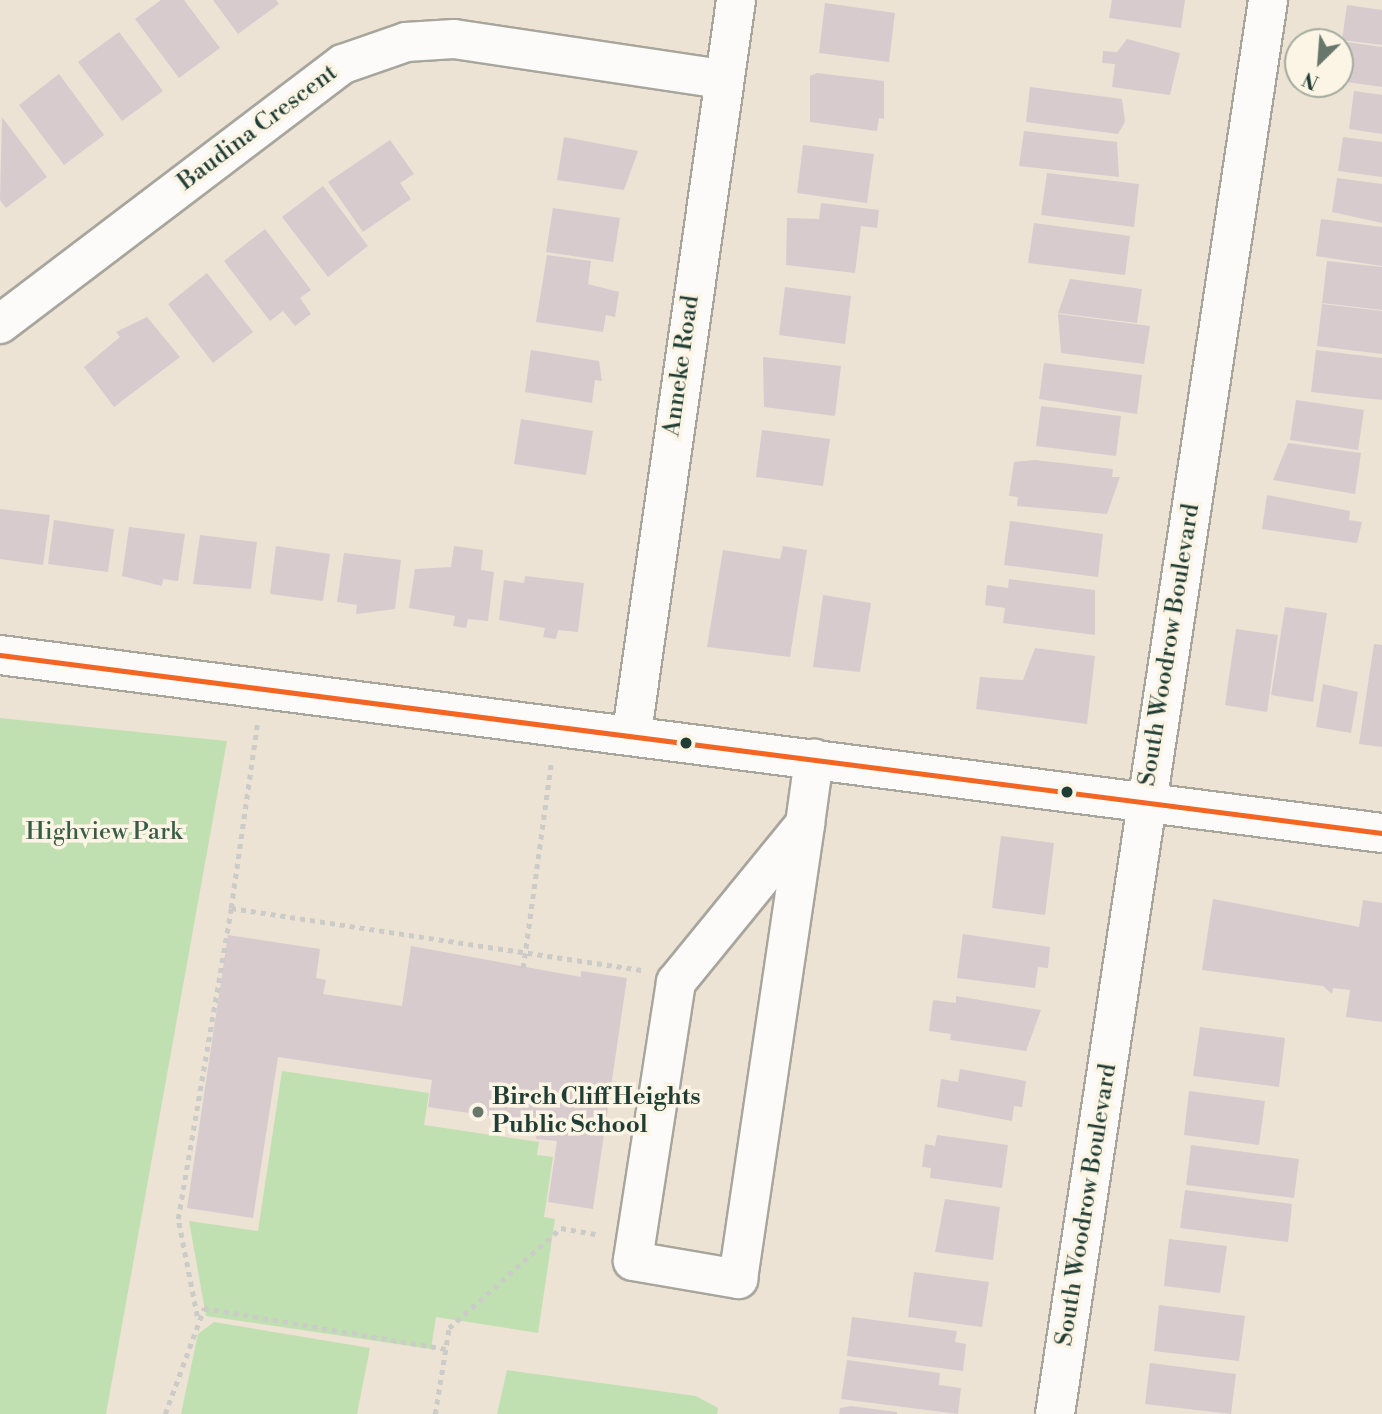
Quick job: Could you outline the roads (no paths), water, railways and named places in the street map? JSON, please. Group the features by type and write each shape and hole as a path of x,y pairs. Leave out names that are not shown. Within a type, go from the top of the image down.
{"street":[{"name":"Anneke Road","path":"632,732 736,0"},
{"name":"South Woodrow Boulevard","path":"1055,1414 1268,0"},
{"name":"Baudina Crescent","path":"0,324 314,83 354,60 406,43 454,39 723,79"},
{"path":"0,654 557,725 632,732 1146,804 1382,833"},
{"path":"805,824 676,982 633,1261 738,1279 805,824 814,759"}],"place":[{"name":"Birch Cliff Heights Public School","path":"478,1112"}],"park label":[{"name":"Highview Park","path":"104,833"}]}
